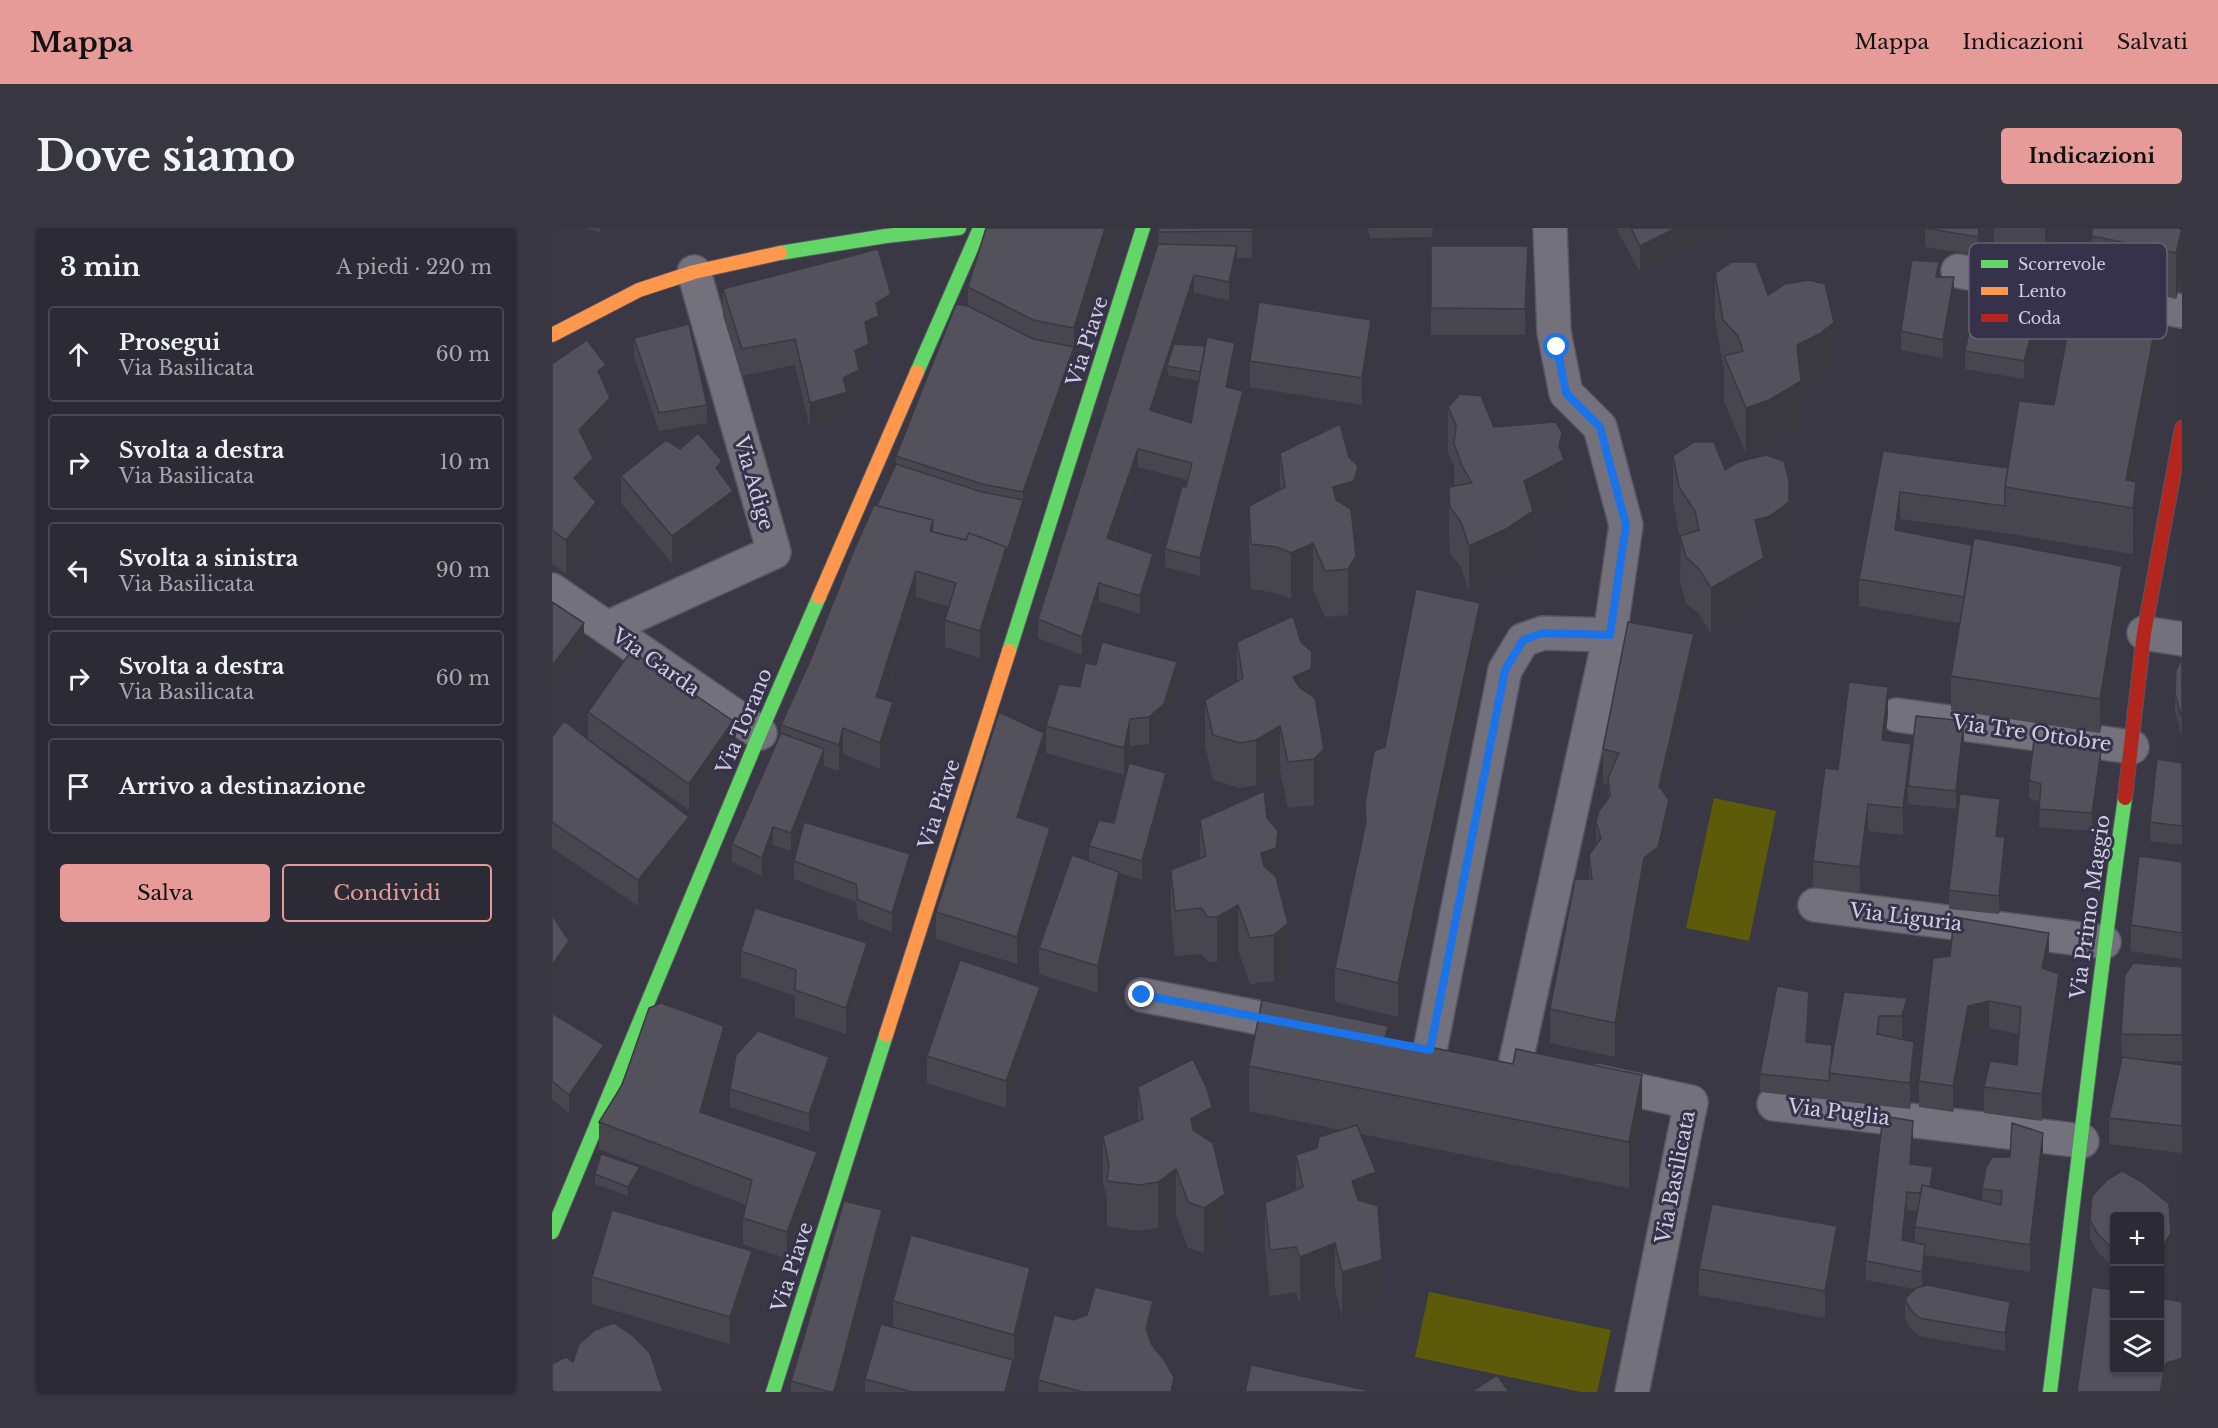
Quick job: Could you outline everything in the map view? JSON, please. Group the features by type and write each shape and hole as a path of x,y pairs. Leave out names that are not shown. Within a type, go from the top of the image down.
{"street":[{"path":"552,335 639,290 694,272 785,252 886,236 959,228"},
{"name":"Via Torano","path":"552,1232 760,733 980,228"},
{"name":"Via Piave","path":"772,1392 1143,228"},
{"path":"1550,228 1554,332 1566,393 1600,427 1626,525 1610,635 1527,1068 1418,1048 1505,670 1523,640 1543,633 1610,635"},
{"path":"1958,271 1969,273"},
{"name":"Via Adige","path":"607,628 774,552 694,272"},
{"path":"2167,308 2182,311"},
{"name":"Via Primo Maggio","path":"2050,1392 2082,1141 2104,942 2132,747 2144,633 2182,428"},
{"name":"Via Garda","path":"552,590 760,733"},
{"path":"2144,633 2182,639"},
{"name":"Via Tre Ottobre","path":"1897,715 2132,747"},
{"name":"Via Liguria","path":"1815,905 2104,942"},
{"path":"1142,995 1326,1030"},
{"name":"Via Basilicata","path":"1574,1077 1691,1102 1632,1392"},
{"name":"Via Puglia","path":"1774,1104 2082,1141"}],"shaded area":[{"path":"1714,798 1776,811 1749,941 1686,928"},
{"path":"1429,1292 1611,1330 1597,1392 1581,1392 1415,1357"}],"building":[{"path":"986,228 1105,228 1074,328 1033,320 968,287"},
{"path":"1159,228 1253,228 1252,231 1158,232"},
{"path":"1631,228 1676,228 1640,246"},
{"path":"1925,228 1979,228 1978,237"},
{"path":"2092,228 2182,228 2176,253 2167,251 2167,243 2127,243 2092,236"},
{"path":"1158,244 1237,246 1229,282 1194,275 1150,410 1191,423 1207,337 1235,343 1226,387 1243,391 1200,558 1165,549 1182,486 1186,487 1192,463 1138,449 1107,538 1153,554 1140,596 1099,583 1082,637 1038,619"},
{"path":"1431,246 1528,246 1525,309 1431,308"},
{"path":"878,249 891,294 876,303 879,316 865,322 869,344 855,351 859,370 843,378 847,392 810,403 795,339 742,349 723,289"},
{"path":"1912,260 1939,262 1936,277 1954,277 1943,340 1901,331"},
{"path":"1732,262 1756,262 1768,295 1785,284 1809,280 1825,284 1834,322 1821,333 1797,345 1801,381 1769,400 1746,408 1724,356 1743,351 1738,336 1723,320 1715,273"},
{"path":"1259,302 1371,320 1362,378 1250,361"},
{"path":"956,304 968,306 1033,339 1074,347 1023,492 982,484 896,456"},
{"path":"689,324 707,405 659,413 634,338"},
{"path":"1969,331 1969,339 2030,339 2024,361 1965,351"},
{"path":"2066,339 2153,339 2126,480 2136,482 2133,508 2005,487 2019,401 2054,405"},
{"path":"587,340 606,365 598,371 610,398 579,430 593,458 574,478 596,502 566,540 552,530 552,364"},
{"path":"1174,344 1205,346 1200,372 1167,366"},
{"path":"1460,394 1481,396 1494,427 1556,422 1562,433 1559,446 1564,460 1524,481 1533,511 1506,529 1469,546 1461,522 1450,507 1449,487 1472,483 1463,468 1454,444 1456,425 1448,407"},
{"path":"1340,424 1349,457 1358,466 1354,481 1333,487 1336,500 1351,509 1356,556 1348,569 1325,571 1313,543 1291,553 1276,547 1251,544 1249,506 1285,487 1280,453"},
{"path":"698,433 722,461 716,468 733,491 672,536 621,476 666,440 680,449"},
{"path":"1694,442 1714,442 1725,470 1738,462 1766,455 1784,461 1789,481 1789,502 1770,516 1755,520 1764,558 1711,588 1699,569 1686,557 1680,536 1699,530 1695,511 1679,487 1673,456"},
{"path":"1883,451 2008,468 2005,506 1900,492 1895,530 1972,545 1964,597 1859,579"},
{"path":"896,464 982,492 1023,500 1006,555 1006,547 969,533 966,540 932,532 933,520 877,506"},
{"path":"874,505 933,520 930,531 966,540 969,533 1006,547 980,631 945,620 956,583 916,571 876,697 893,702 880,743 843,728 839,745 781,725"},
{"path":"1974,538 2122,566 2100,699 1951,676"},
{"path":"1416,589 1480,603 1398,983 1335,968 1366,822 1365,804 1374,751 1385,747"},
{"path":"552,602 584,623 552,666"},
{"path":"1293,616 1301,642 1312,652 1311,669 1293,677 1299,687 1315,698 1324,749 1314,759 1288,762 1280,726 1256,740 1240,743 1213,735 1205,700 1243,678 1237,642"},
{"path":"1628,622 1694,634 1659,786 1669,800 1658,847 1644,858 1615,1023 1550,1009 1575,879 1592,879 1589,855 1601,838 1596,822 1599,811 1610,796 1608,778 1619,753 1603,749"},
{"path":"1102,642 1177,662 1164,704 1149,717 1130,719 1124,748 1046,726 1059,684 1080,687 1085,663 1096,665"},
{"path":"631,651 733,721 689,784 588,712"},
{"path":"2182,659 2181,716 2175,693 2176,670"},
{"path":"1849,682 1888,687 1882,740 1911,744 1903,808 1868,804 1860,867 1813,861 1825,768 1838,770"},
{"path":"999,712 1044,733 1017,817 1050,828 1017,937 936,912"},
{"path":"1916,716 1964,721 1956,791 1908,786"},
{"path":"564,721 689,817 638,880 552,822 552,737"},
{"path":"781,733 824,749 791,833 773,827 762,858 732,844"},
{"path":"2034,741 2101,751 2092,813 2039,809 2041,784 2029,780"},
{"path":"2157,759 2182,763 2182,826 2150,822"},
{"path":"1129,763 1166,773 1142,861 1089,846 1099,820 1114,823"},
{"path":"1264,791 1267,818 1278,831 1276,848 1261,853 1264,866 1276,877 1288,923 1274,935 1250,938 1238,905 1217,917 1208,917 1201,908 1175,911 1171,870 1206,856 1200,820"},
{"path":"1960,794 2000,799 1996,836 2005,837 1999,896 1949,890"},
{"path":"804,822 910,854 892,913 858,900 856,884 794,861"},
{"path":"1072,855 1119,872 1098,966 1039,948"},
{"path":"2139,856 2182,862 2182,933 2131,925"},
{"path":"755,908 867,943 846,1008 795,990 796,970 741,951"},
{"path":"552,915 569,941 552,965"},
{"path":"1954,917 2049,933 2042,968 2059,974 2042,1094 1984,1087 1990,1061 2017,1065 2021,1007 1989,1001 1968,1006 1953,1086 1919,1081 1933,958 1950,956"},
{"path":"960,960 1040,987 1006,1081 927,1056"},
{"path":"2133,963 2182,967 2182,1035 2121,1034 2125,975"},
{"path":"1777,986 1809,992 1806,1042 1832,1045 1829,1081 1760,1074"},
{"path":"1844,992 1907,998 1902,1016 1879,1016 1877,1034 1914,1042 1910,1083 1829,1073"},
{"path":"1262,1000 1388,1026 1385,1038 1513,1064 1516,1049 1642,1075 1629,1142 1249,1066"},
{"path":"661,1003 724,1026 700,1112 817,1152 787,1232 743,1218 752,1180 599,1122 622,1085 649,1008"},
{"path":"552,1013 604,1045 569,1095 552,1081"},
{"path":"758,1031 829,1057 809,1114 730,1089 736,1055"},
{"path":"2122,1057 2182,1065 2182,1126 2109,1118"},
{"path":"1193,1059 1207,1089 1212,1107 1191,1119 1193,1130 1213,1143 1225,1194 1204,1208 1188,1202 1176,1169 1158,1182 1139,1185 1107,1181 1109,1165 1103,1136 1143,1119 1138,1087"},
{"path":"1883,1116 1913,1121 1910,1164 1933,1167 1930,1187 1922,1185 1921,1193 1907,1192 1902,1240 1925,1245 1922,1272 1866,1261"},
{"path":"2012,1123 2043,1133 2030,1245 1915,1227 1922,1185 2001,1205 2002,1191 1982,1189 1986,1167 1992,1157 2010,1157"},
{"path":"1357,1125 1376,1172 1352,1181 1358,1200 1378,1206 1382,1260 1342,1272 1335,1243 1300,1257 1296,1247 1270,1250 1265,1203 1303,1187 1296,1155 1317,1148 1319,1137"},
{"path":"601,1154 640,1167 628,1187 595,1174"},
{"path":"2122,1171 2142,1182 2169,1204 2171,1233 2164,1245 2164,1212 2110,1212 2110,1246 2097,1233 2090,1220 2092,1196 2107,1180"},
{"path":"844,1201 882,1210 834,1392 830,1392 791,1381"},
{"path":"1712,1204 1837,1226 1825,1291 1699,1269"},
{"path":"612,1210 752,1251 730,1317 592,1277"},
{"path":"911,1235 1030,1268 1014,1335 893,1301"},
{"path":"1928,1285 2010,1302 2005,1333 1919,1318 1905,1299 1916,1288"},
{"path":"1095,1287 1153,1301 1146,1329 1152,1345 1165,1361 1174,1378 1171,1392 1083,1392 1038,1380 1054,1315 1073,1320 1087,1315"},
{"path":"2092,1287 2110,1289 2110,1374 2164,1374 2160,1392 2077,1392"},
{"path":"2164,1299 2182,1302 2182,1358 2166,1363 2164,1373"},
{"path":"614,1323 631,1334 650,1353 663,1392 552,1392 552,1364 566,1357 573,1362 579,1344 595,1330"},
{"path":"881,1324 1013,1360 1005,1392 912,1392 865,1379"},
{"path":"1251,1365 1366,1390 1366,1392 1245,1392"},
{"path":"1497,1375 1509,1392 1471,1392"}],"traffic: fast":[{"path":"780,253 886,236 959,228"},
{"path":"917,372 980,228"},
{"path":"1009,651 1143,228"},
{"path":"552,1232 819,597"},
{"path":"2050,1392 2095,1021 2125,798"},
{"path":"773,1392 886,1035"}],"traffic: slow":[{"path":"552,335 639,290 694,272 780,253"},
{"path":"819,597 917,372"},
{"path":"886,1035 1009,651"}],"traffic: jam":[{"path":"2125,798 2144,633 2182,428"}],"route":[{"path":"1142,995 1430,1050 1505,670 1523,640 1543,633 1610,635 1626,525 1600,427 1566,393 1557,347"}]}
